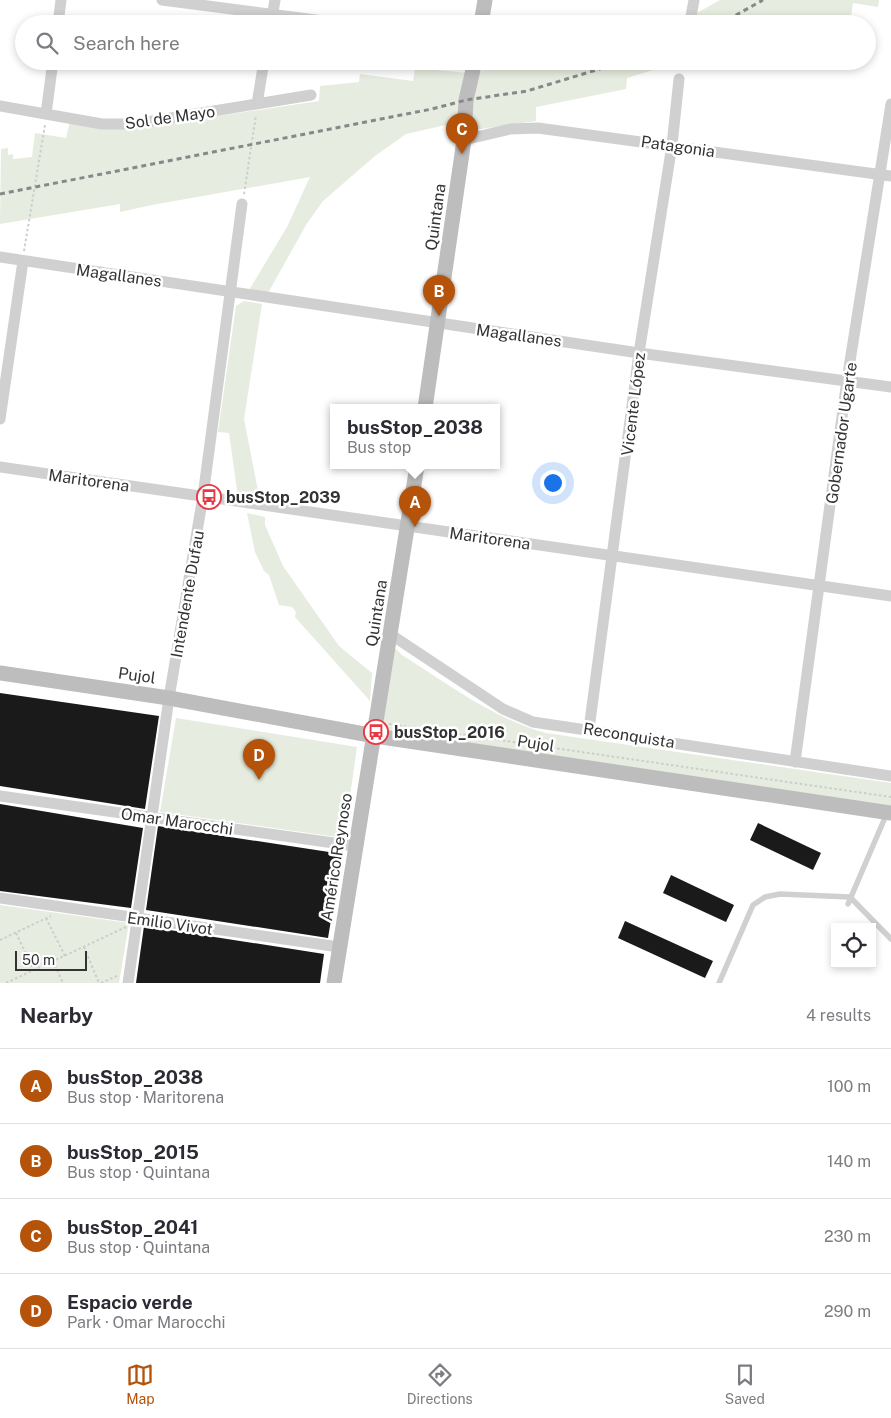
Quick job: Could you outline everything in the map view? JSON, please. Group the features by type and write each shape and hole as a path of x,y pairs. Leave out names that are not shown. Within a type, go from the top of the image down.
{"main road":[{"path":"482,15 485,0"},
{"name":"Quintana","path":"426,404 464,140 466,100 472,70"},
{"name":"Quintana","path":"376,729 417,469"},
{"name":"Pujol","path":"0,672 376,729 889,813"},
{"name":"Américo Reynoso","path":"334,983 355,846 376,729"}],"street":[{"path":"59,15 61,0"},
{"path":"162,0 249,15"},
{"path":"273,15 275,0"},
{"path":"691,15 694,0"},
{"path":"46,114 52,70"},
{"path":"257,104 263,70"},
{"name":"Vicente López","path":"589,729 614,556 639,353 672,145 679,79"},
{"name":"Sol de Mayo","path":"0,106 102,124 134,124 310,95"},
{"name":"Gobernador Ugarte","path":"795,762 821,586 847,380 886,175 891,104"},
{"name":"Patagonia","path":"464,140 510,130 538,128 886,175"},
{"name":"Intendente Dufau","path":"124,978 137,918 169,698 203,496 242,204"},
{"name":"Magallanes","path":"0,257 639,353 891,387"},
{"path":"0,419 22,261"},
{"name":"Maritorena","path":"0,467 891,596"},
{"name":"Reconquista","path":"390,634 503,709 533,722 891,776"},
{"name":"Omar Marocchi","path":"0,796 355,846"},
{"name":"Emilio Vivot","path":"0,898 339,947"}],"lane":[{"path":"849,900 889,813"},
{"path":"719,983 753,905 780,894 849,900 891,938"}],"path":[{"path":"242,204 253,144 257,104"},
{"path":"22,261 46,114"},
{"path":"376,729 891,797"},
{"path":"0,940 58,913"},
{"path":"46,918 65,956"},
{"path":"6,983 128,926"},
{"path":"16,933 34,970"},
{"path":"84,947 100,983 124,978"},
{"path":"53,961 63,983"}],"shaded area":[{"path":"720,0 879,0 878,7 853,3 851,15 693,15"},
{"path":"415,70 467,73 459,122 406,134 375,156 323,201 306,225 268,293 249,290 287,227 310,177 120,212 120,204 0,224 1,149 8,148 8,155 13,154 13,159 32,157 35,133 66,138 70,121 130,129 319,101 320,86 359,82 360,74 413,81"},
{"path":"653,70 627,78 626,89 536,107 536,121 481,129 470,127 473,91 481,71"},
{"path":"244,301 262,304 244,419 260,501 238,497 229,433 218,432 236,306"},
{"path":"247,513 265,517 265,525 283,566 339,646 372,673 370,701 295,617 296,612 292,607 279,605 269,575 264,571 255,552"},
{"path":"392,645 402,655 472,700 527,727 546,733 891,783 891,807 383,732 380,726"},
{"path":"176,718 357,747 344,838 160,812"},
{"path":"0,905 129,923 119,983 0,983"}],"building":[{"path":"0,693 159,716 145,809 0,786"},
{"path":"0,804 143,828 131,908 0,891"},
{"path":"758,823 821,853 813,870 750,840"},
{"path":"158,826 342,854 328,938 146,910"},
{"path":"671,875 734,905 726,922 663,893"},
{"path":"625,921 713,961 705,978 618,938"},
{"path":"144,926 324,954 320,983 136,983"}],"railway":[{"path":"736,15 763,0"},
{"path":"0,194 432,109 466,100 527,91 596,70"}],"place":[{"name":"busStop_2041","path":"462,154"},
{"name":"busStop_2015","path":"439,316"},
{"name":"busStop_2039","path":"209,497"},
{"name":"busStop_2038","path":"415,527"},
{"name":"busStop_2016","path":"376,732"},
{"name":"Espacio verde","path":"259,780"}]}
